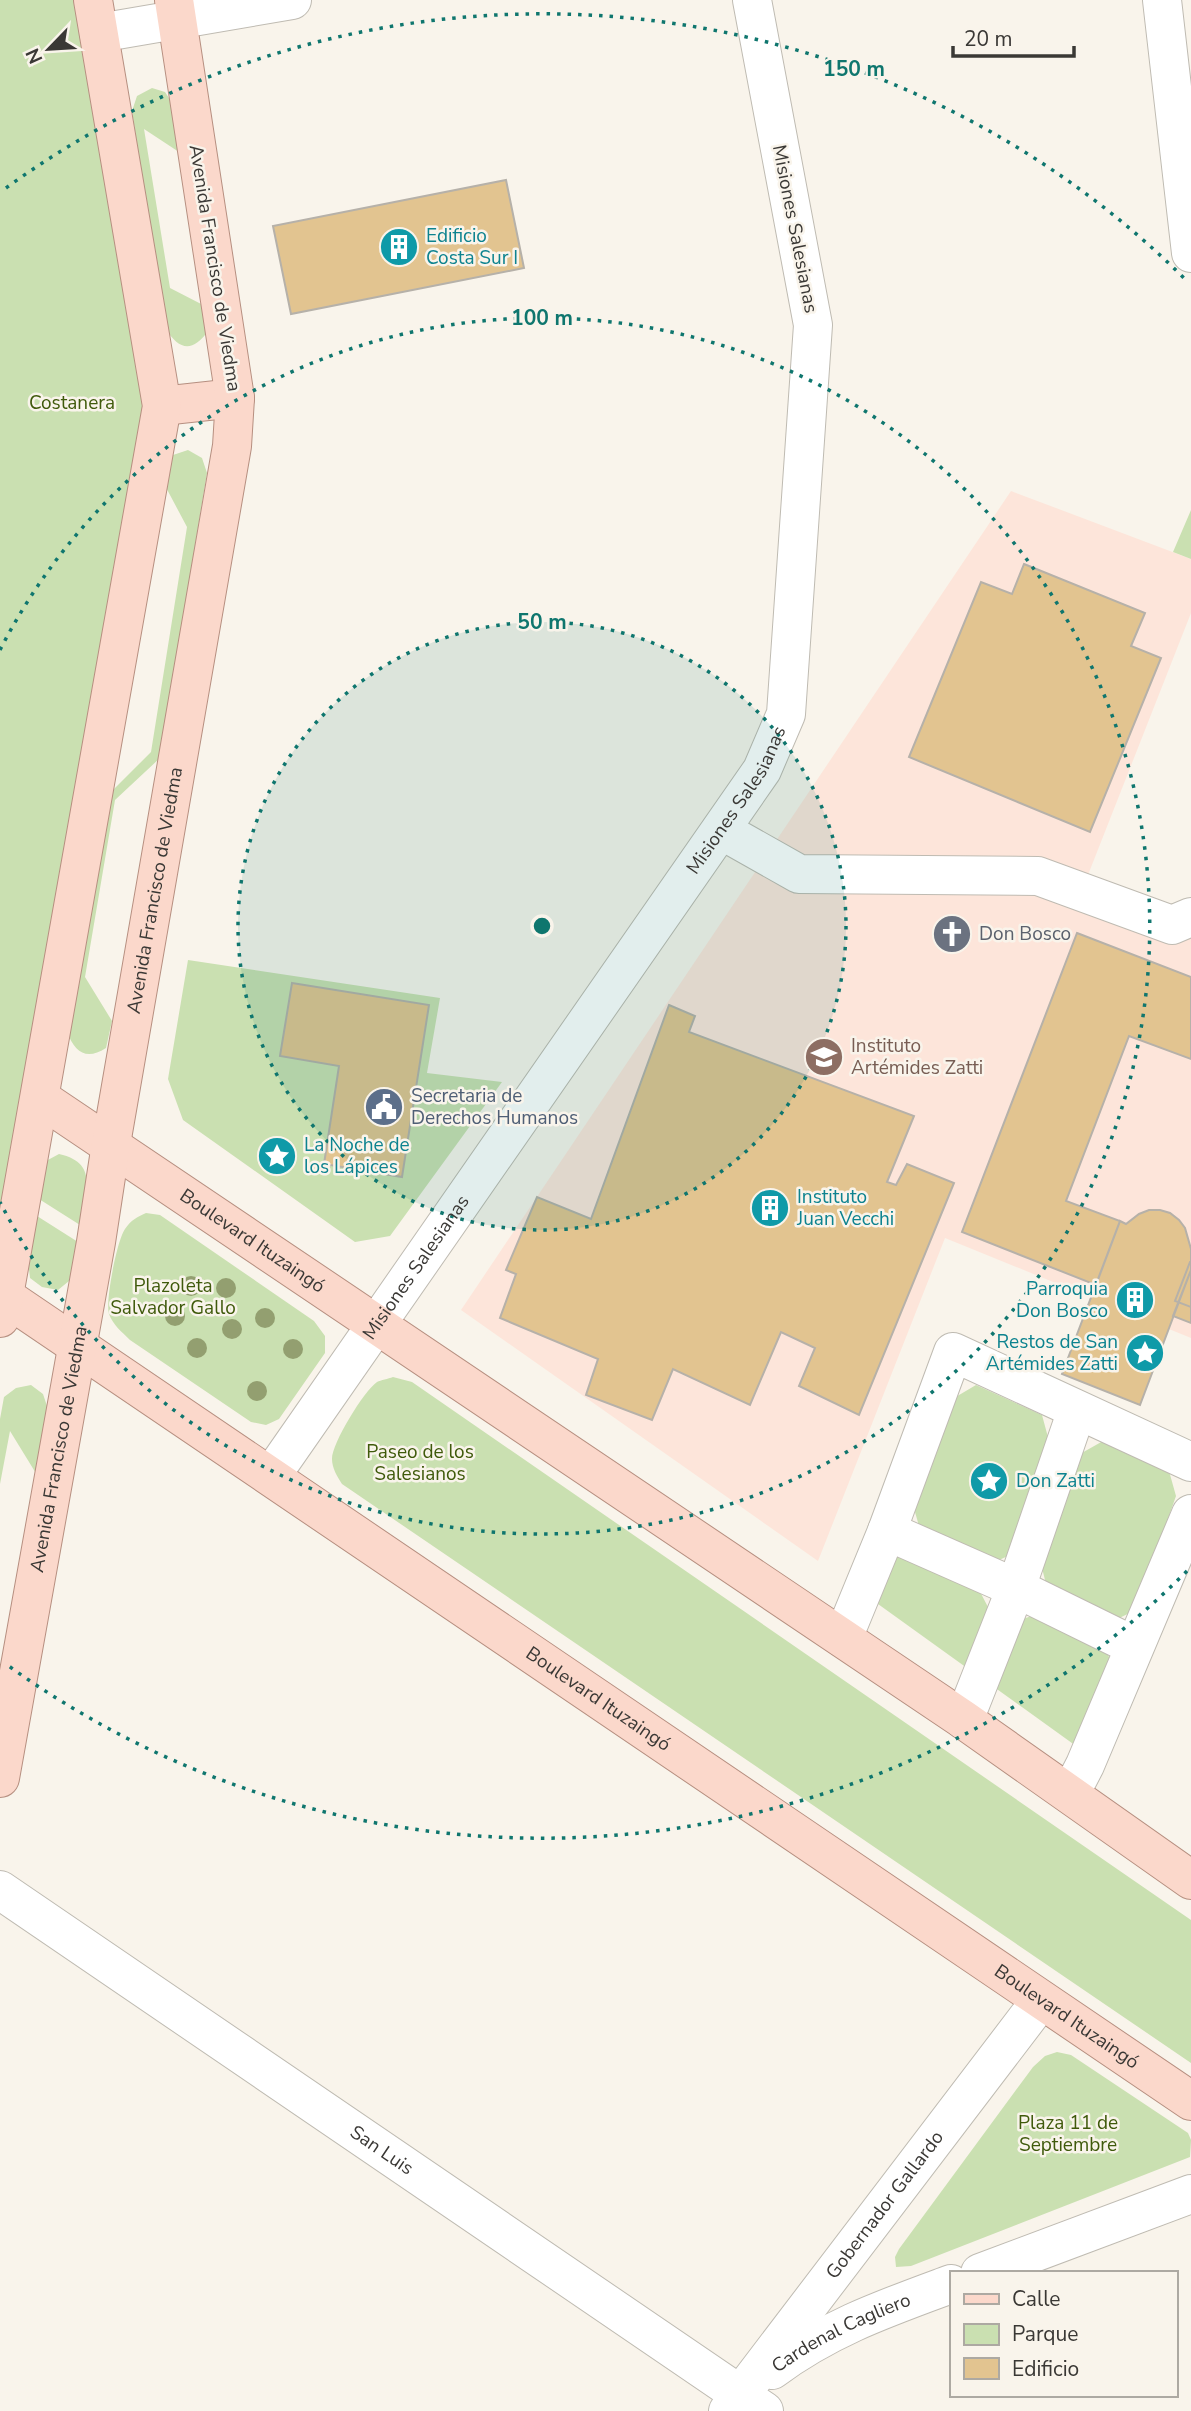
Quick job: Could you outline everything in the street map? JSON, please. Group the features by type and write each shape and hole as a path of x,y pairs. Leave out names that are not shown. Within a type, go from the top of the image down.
{"main road":[{"name":"Avenida Francisco de Viedma","path":"0,1778 232,446 235,398 175,10"},
{"path":"2,1307 162,406 96,17"},
{"path":"162,406 235,398"},
{"name":"Boulevard Ituzaingó","path":"40,1098 964,1720 1191,1880"},
{"name":"Boulevard Ituzaingó","path":"2,1307 77,1345 1191,2101"}],"street":[{"path":"96,17 292,0"},
{"name":"Misiones Salesianas","path":"271,1476 762,770 786,714 813,325 752,0"},
{"path":"1162,0 1191,253"},
{"path":"721,830 799,874 1038,876 1172,925 1191,917"},
{"path":"843,1638 887,1531 953,1352 1191,1462"},
{"path":"964,1720 1016,1588 1077,1410"},
{"path":"1070,1794 1085,1765 1191,1514"},
{"path":"887,1531 1016,1588 1134,1646"},
{"name":"San Luis","path":"0,1890 744,2406"},
{"name":"Gobernador Gallardo","path":"744,2406 1041,2000"},
{"path":"985,2271 1191,2194"},
{"name":"Cardenal Cagliero","path":"744,2406 800,2349 862,2317 950,2284"}],"shaded area":[{"name":"Instituto Artémides Zatti","path":"1011,491 1191,559 1191,613 1086,880 1191,922 1191,1338 945,1238 818,1561 461,1310"}],"green space":[{"name":"Costanera","path":"0,0 78,0 146,407 0,1225"},
{"path":"152,88 165,92 175,107 182,154 144,129 170,288 205,306 209,330 192,346 181,345 165,328 132,111 137,96"},
{"path":"188,450 202,458 207,473 160,758 115,800 85,977 112,1021 106,1048 87,1054 74,1045 67,1032 107,796 151,752 187,527 162,480 165,465 173,455"},
{"path":"1191,510 1191,559 1173,552"},
{"path":"188,960 440,998 427,1073 502,1082 390,1236 355,1242 183,1120 168,1079"},
{"path":"59,1154 72,1158 85,1172 87,1181 80,1225 39,1199 46,1161"},
{"name":"Plazoleta Salvador Gallo","path":"146,1213 160,1215 314,1321 325,1336 325,1353 279,1419 266,1425 251,1422 130,1340 113,1322 109,1314 109,1297 122,1235 134,1219"},
{"path":"37,1216 78,1242 69,1281 58,1290 42,1287 30,1278 28,1261"},
{"name":"Paseo de los Salesianos","path":"393,1377 412,1382 1191,1920 1191,2063 342,1484 332,1462 337,1441 371,1387"},
{"path":"31,1385 43,1394 49,1412 37,1475 10,1431 0,1484 0,1419 4,1397 16,1388"},
{"path":"976,1385 1042,1415 1049,1441 1010,1555 986,1566 921,1533 913,1505 954,1398"},
{"path":"1103,1441 1169,1471 1176,1496 1136,1610 1113,1621 1047,1588 1040,1560 1080,1454"},
{"path":"911,1552 976,1584 989,1609 967,1668 878,1604 895,1557"},
{"path":"1037,1614 1103,1645 1116,1671 1083,1751 994,1687 1023,1619"},
{"name":"Plaza 11 de Septiembre","path":"1057,2052 1071,2055 1188,2133 1191,2140 1190,2157 911,2266 896,2267 895,2257 899,2249 1033,2067 1045,2056"}],"building":[{"name":"Edificio Costa Sur I","path":"506,180 524,268 291,314 273,226"},
{"path":"1024,564 1145,613 1131,646 1161,658 1090,832 909,757 981,582 1012,594"},
{"path":"1077,933 1191,977 1191,1059 1129,1036 1066,1201 1120,1221 1096,1285 962,1232"},
{"path":"292,983 429,1005 402,1177 324,1164 339,1066 280,1056"},
{"name":"Instituto Juan Vecchi","path":"669,1005 695,1016 689,1032 914,1116 887,1182 896,1185 907,1164 954,1183 859,1415 799,1386 815,1348 781,1332 750,1405 673,1369 652,1420 586,1395 598,1359 500,1318 516,1274 506,1270 537,1197 591,1219"},
{"name":"Parroquia Don Bosco","path":"1149,1210 1170,1213 1185,1228 1191,1249 1191,1270 1140,1405 1062,1374 1120,1221 1126,1224"},
{"path":"1191,1262 1191,1307 1175,1301"},
{"path":"1191,1270 1191,1323 1173,1316"}],"place":[{"name":"Edificio Costa Sur I","path":"399,247"},
{"name":"Don Bosco","path":"952,934"},
{"name":"Instituto Artémides Zatti","path":"824,1057"},
{"name":"Secretaria de Derechos Humanos","path":"384,1107"},
{"name":"La Noche de los Lápices","path":"277,1156"},
{"name":"Instituto Juan Vecchi","path":"770,1208"},
{"name":"Parroquia Don Bosco","path":"1135,1300"},
{"name":"Restos de San Artémides Zatti","path":"1145,1353"},
{"name":"Don Zatti","path":"989,1481"}]}
